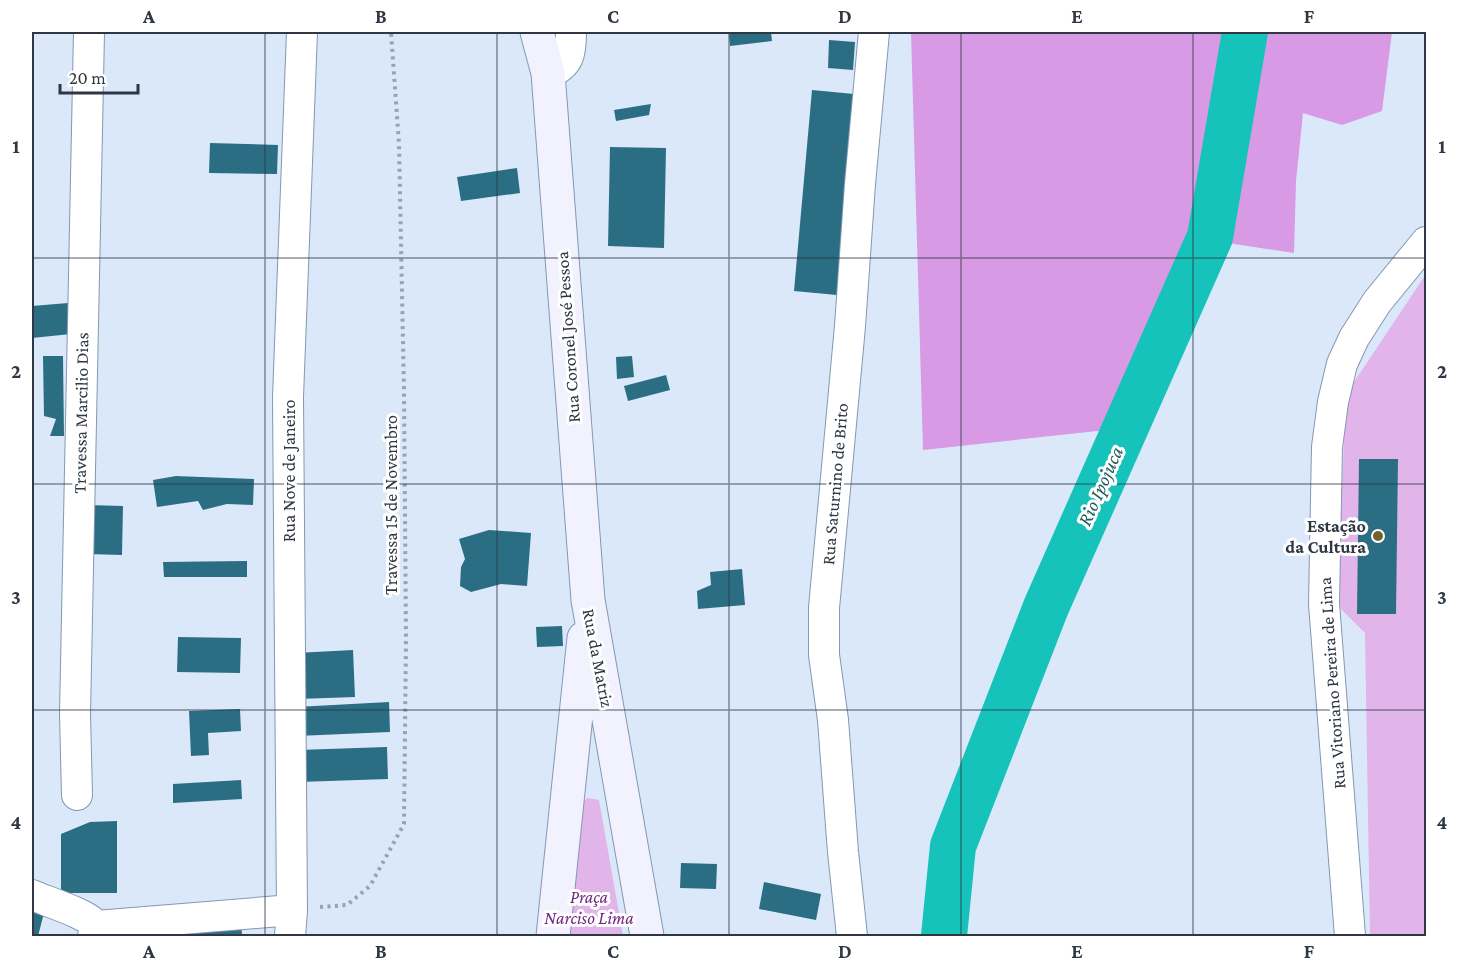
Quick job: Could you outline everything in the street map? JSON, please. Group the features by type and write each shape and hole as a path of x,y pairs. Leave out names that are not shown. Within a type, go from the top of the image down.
{"main road":[{"name":"Rua Coronel José Pessoa","path":"537,32 548,73 588,600"},
{"name":"Rua da Matriz","path":"553,936 588,600"},
{"name":"Rua da Matriz","path":"588,600 647,936"}],"street":[{"name":"Travessa Marcilio Dias","path":"77,795 76,702 88,32"},
{"name":"Rua Nove de Janeiro","path":"291,923 288,397 302,32"},
{"path":"548,73 558,70 565,64 571,49 571,32"},
{"name":"Rua Saturnino de Brito","path":"852,936 824,655 824,608 874,32"},
{"name":"Rua Vitoriano Pereira de Lima","path":"1350,936 1324,604 1328,447 1333,402 1341,364 1354,338 1377,302 1426,242"},
{"path":"32,895 85,915 94,921 95,931 291,923"}],"path":[{"name":"Travessa 15 de Novembro","path":"291,923 347,905 370,885 404,824 406,638 404,391 399,144 391,32"}],"green space":[{"path":"1426,274 1426,936 1370,936 1365,633 1337,605 1346,394"},
{"name":"Praça Narciso Lima","path":"588,798 599,800 623,936 557,936 577,805"}],"shaded area":[{"path":"911,32 1240,32 1229,124 1125,428 923,450"},
{"path":"1263,32 1392,32 1382,111 1342,125 1303,113 1296,181 1294,253 1228,243"}],"building":[{"path":"729,32 771,32 772,41 730,46"},
{"path":"829,40 855,42 853,70 828,68"},
{"path":"812,90 854,94 837,295 794,291"},
{"path":"651,104 649,115 616,121 614,110"},
{"path":"210,143 278,145 277,174 209,173"},
{"path":"610,147 666,148 664,248 608,246"},
{"path":"517,168 520,193 461,201 457,177"},
{"path":"68,303 71,334 32,338 32,306"},
{"path":"43,356 63,356 64,436 50,436 56,419 44,416"},
{"path":"632,356 634,377 617,379 616,357"},
{"path":"666,375 670,390 628,401 624,386"},
{"name":"Estação da Cultura","path":"1359,459 1398,459 1396,614 1357,614"},
{"path":"176,476 254,479 253,505 227,504 203,510 198,501 157,507 153,480"},
{"path":"88,505 123,506 122,555 87,554"},
{"path":"489,530 531,533 527,586 501,584 471,592 460,586 461,567 465,559 459,539"},
{"path":"247,561 247,577 164,577 163,562"},
{"path":"742,569 745,605 698,609 697,591 711,585 710,572"},
{"path":"562,626 563,646 537,647 536,627"},
{"path":"178,637 241,638 240,673 177,672"},
{"path":"353,650 355,697 298,699 296,653"},
{"path":"389,702 390,732 297,736 296,707"},
{"path":"240,709 241,731 208,733 209,755 191,756 189,711"},
{"path":"387,747 388,779 299,782 298,750"},
{"path":"241,780 242,799 173,803 173,784"},
{"path":"117,821 117,893 61,893 61,834 90,822"},
{"path":"681,863 717,864 716,889 680,888"},
{"path":"764,882 821,894 816,920 759,909"},
{"path":"32,910 44,913 38,936 32,936"},
{"path":"241,920 242,936 180,936 179,922"}],"waterway":[{"name":"Rio Ipojuca","path":"944,936 953,846 1046,607 1210,237 1245,32"}],"place":[{"name":"Estação da Cultura","path":"1378,536"}]}
